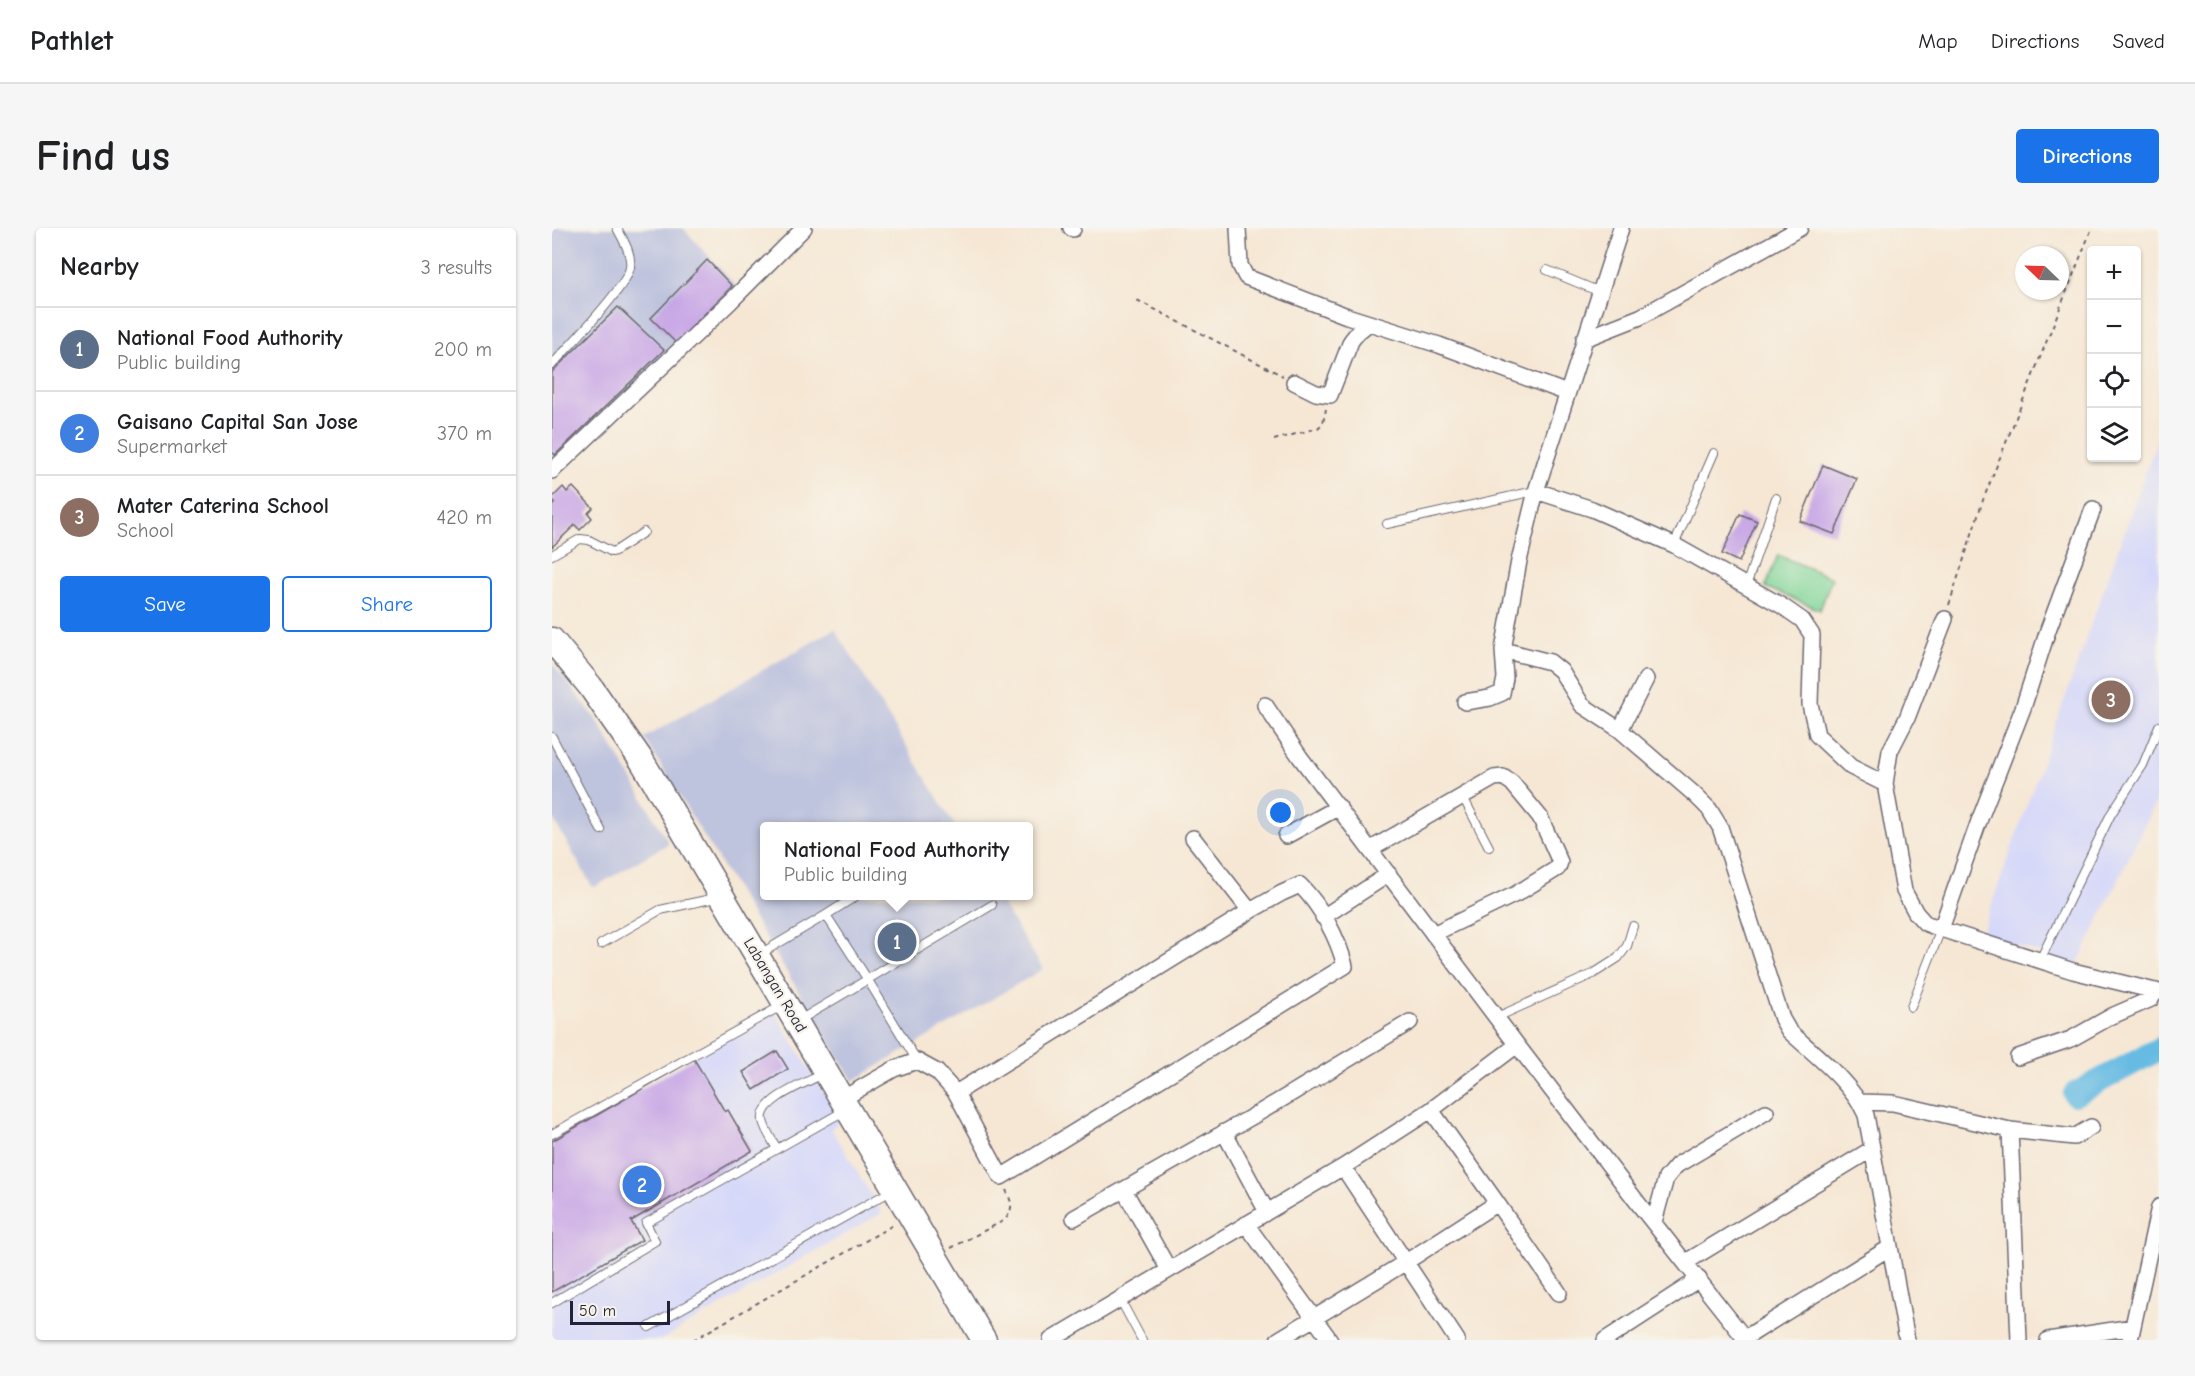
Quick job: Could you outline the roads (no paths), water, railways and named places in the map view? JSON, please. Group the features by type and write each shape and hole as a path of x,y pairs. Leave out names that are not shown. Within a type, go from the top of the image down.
{"main road":[{"name":"Labangan Road","path":"552,640 590,686 642,761 984,1340"}],"street":[{"path":"552,471 730,302 804,228"},
{"path":"1238,228 1240,265 1246,277 1567,393"},
{"path":"1465,702 1490,698 1502,693 1505,678 1503,650 1519,561 1536,490 1621,228"},
{"path":"1584,339 1640,317 1800,228"},
{"path":"1293,382 1316,393 1330,395 1351,341 1370,323"},
{"path":"1536,490 1592,509 1674,545 1802,620 1812,635 1810,704 1817,735 1851,767 1885,784"},
{"path":"1941,929 1979,821 2023,708 2048,630 2093,509"},
{"path":"1945,619 1907,718 1890,751 1885,784 1904,891 1916,913 1925,923 1941,929 2088,975 2157,992 2151,999 2112,1016 2072,1039 2018,1057"},
{"path":"1503,650 1550,662 1561,671 1582,705 1620,730 1709,809 1720,827 1782,1020 1860,1102 1866,1115 1906,1340"},
{"path":"1620,730 1646,679"},
{"path":"1265,705 1300,757 1340,807 1517,1045 1745,1339 1889,1248"},
{"path":"1371,849 1494,778 1503,777 1512,783 1540,817 1560,862 1558,867 1516,894 1433,934"},
{"path":"1286,836 1340,807"},
{"path":"1193,838 1250,910"},
{"path":"1323,917 1389,874"},
{"path":"845,1104 894,1069 917,1061 937,1072 956,1093 1001,1177 1345,966 1341,950 1311,896 1300,885 1250,910 956,1093"},
{"path":"1074,1218 1262,1111 1410,1022"},
{"path":"1052,1340 1343,1167 1431,1110 1517,1045"},
{"path":"1860,1102 1893,1103 2010,1130 2074,1137 2091,1127"},
{"path":"1431,1110 1558,1293"},
{"path":"1654,1222 1666,1178 1677,1165 1766,1112"},
{"path":"2010,1130 2019,1340"},
{"path":"1224,1132 1267,1212"},
{"path":"1686,1262 1872,1149"},
{"path":"1343,1167 1457,1340"},
{"path":"1125,1190 1169,1270"},
{"path":"1278,1340 1497,1203"},
{"path":"2048,1340 2132,1333 2159,1207"},
{"path":"1246,1224 1330,1340"},
{"path":"1605,1340 1699,1279"}],"lane":[{"path":"552,366 617,291 630,270 630,256 617,228"},
{"path":"1547,270 1600,292"},
{"path":"1674,545 1714,453"},
{"path":"1387,524 1536,490"},
{"path":"1746,586 1776,498"},
{"path":"552,555 580,539 589,540 612,552 644,532"},
{"path":"2040,960 2111,814 2143,765 2159,726"},
{"path":"552,737 601,830"},
{"path":"1463,797 1489,847"},
{"path":"601,944 660,910 721,897"},
{"path":"758,955 850,900"},
{"path":"552,1134 791,1013 868,980 992,905"},
{"path":"826,915 917,1061"},
{"path":"1497,1017 1593,974 1618,958 1627,946 1633,926"},
{"path":"1911,1007 1941,929"},
{"path":"777,1149 762,1119 770,1101 827,1072"},
{"path":"552,1303 655,1241 646,1222 777,1149 845,1104"},
{"path":"650,1327 895,1189"},
{"path":"1120,1299 1142,1340"}],"waterway":[{"path":"2075,1094 2159,1049"}],"place":[{"name":"Mater Caterina School","path":"2111,700"},
{"name":"National Food Authority","path":"897,942"},
{"name":"Gaisano Capital San Jose","path":"642,1185"}]}
